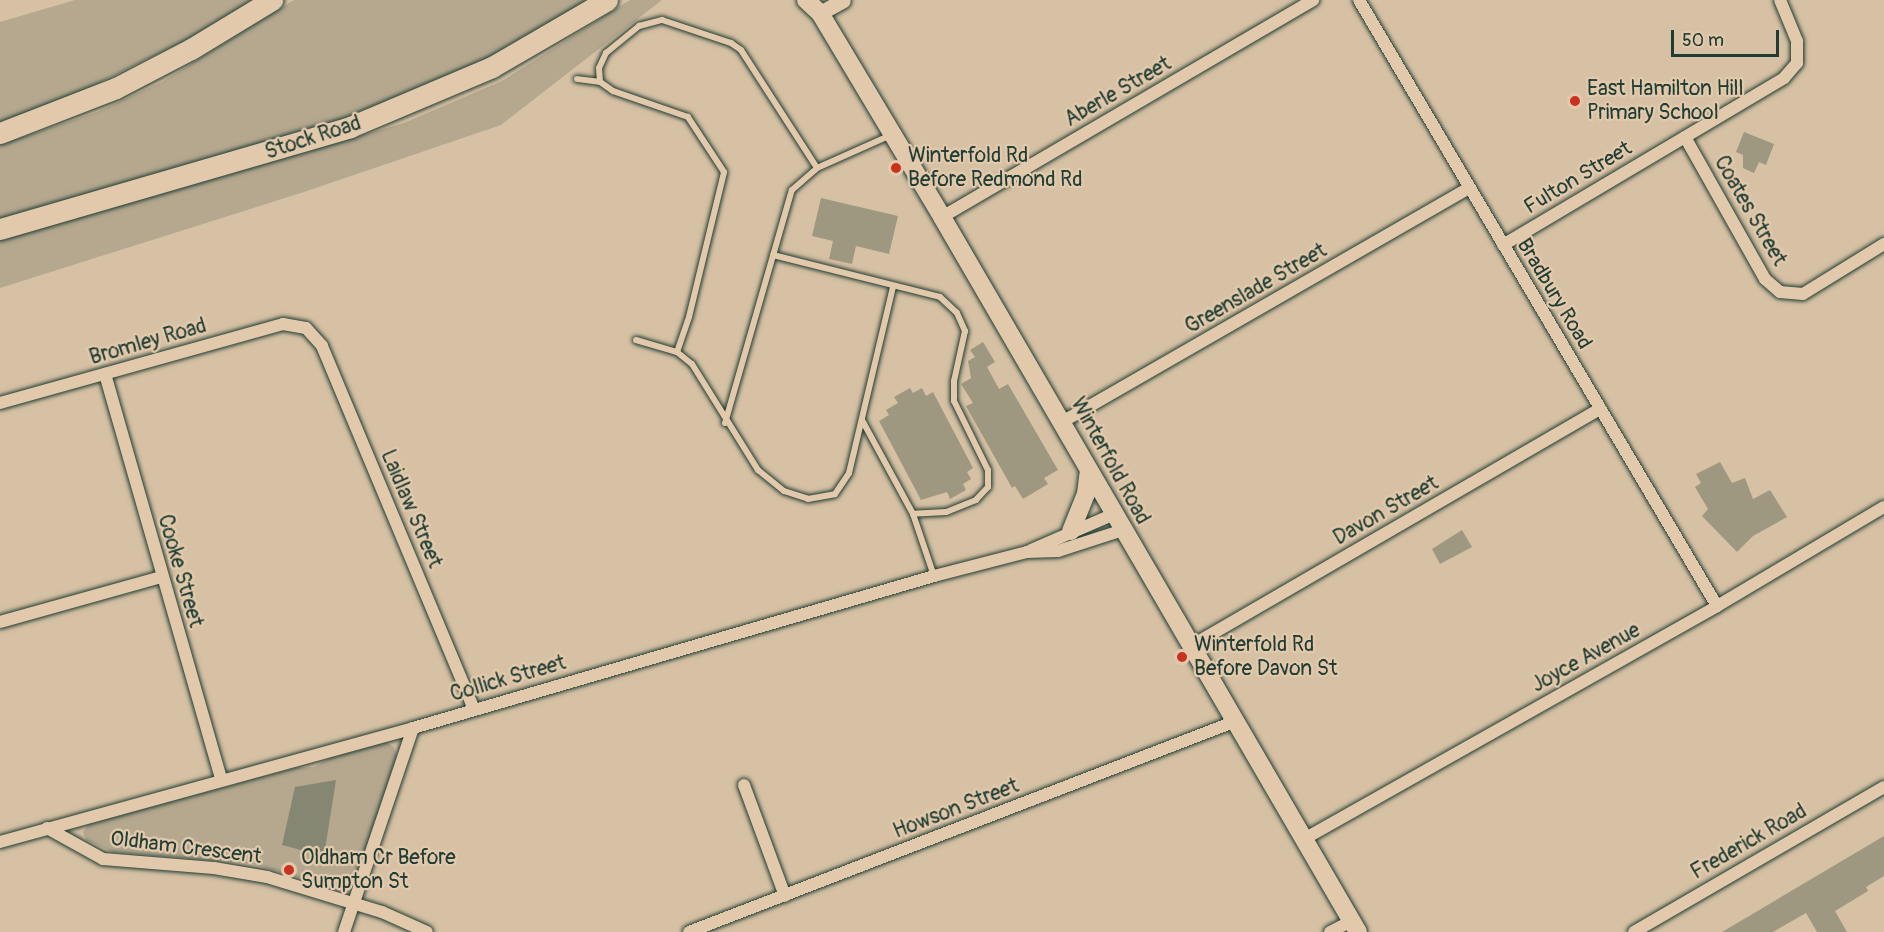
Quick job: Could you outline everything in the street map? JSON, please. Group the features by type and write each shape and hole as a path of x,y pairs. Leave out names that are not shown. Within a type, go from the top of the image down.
{"highway":[{"path":"0,133 116,88 191,50 272,0"},
{"name":"Stock Road","path":"0,230 350,127 492,67 607,0"}],"main road":[{"name":"Winterfold Road","path":"807,0 818,7 1355,927"},
{"path":"1071,531 1086,494 1089,470"}],"street":[{"path":"818,7 843,0"},
{"name":"Aberle Street","path":"942,217 1313,0"},
{"name":"Bradbury Road","path":"1359,0 1468,189 1717,606"},
{"name":"Fulton Street","path":"1503,245 1784,78 1797,63 1797,41 1780,0"},
{"name":"Coates Street","path":"1685,137 1765,279 1780,291 1803,294 1883,247"},
{"name":"Greenslade Street","path":"1062,422 1468,189"},
{"name":"Bromley Road","path":"0,403 283,324 306,328"},
{"name":"Laidlaw Street","path":"306,328 322,346 474,710"},
{"name":"Cooke Street","path":"105,374 160,577 221,779"},
{"name":"Davon Street","path":"1191,646 1600,409"},
{"name":"Joyce Avenue","path":"1304,839 1717,606 1884,507"},
{"name":"Collick Street","path":"0,842 221,779 413,728 934,576 1027,552 1071,531 1118,522"},
{"name":"Collick Street","path":"1027,552 1058,551 1118,522"},
{"path":"0,622 160,577"},
{"name":"Howson Street","path":"689,932 1236,721"},
{"path":"344,932 413,728"},
{"path":"744,785 785,896"},
{"name":"Frederick Road","path":"1634,932 1884,787"},
{"name":"Oldham Crescent","path":"47,828 103,859 244,873 353,904 427,932"},
{"path":"1330,932 1355,927"}],"lane":[{"path":"600,82 599,68 606,53 639,26 650,22 662,20 731,43 741,50 817,168"},
{"path":"577,79 600,82 613,91 688,117 724,172 692,306 676,352"},
{"path":"726,423 792,190 817,168 891,134"},
{"path":"773,255 940,297 957,313 965,331 954,381 954,401 988,470 988,487 976,500 946,512 914,514"},
{"path":"636,340 676,352 692,364 726,423 758,470 784,491 808,500 835,494 849,473 893,287"},
{"path":"862,419 914,514 934,576"}],"shaded area":[{"path":"75,0 252,0 188,39 88,88 0,123 0,22"},
{"path":"294,0 591,0 461,73 316,129 0,219 0,145 97,112 162,82"},
{"path":"630,0 662,0 501,125 304,192 0,288 0,240 404,123 502,81"},
{"path":"386,742 394,747 397,757 356,877 338,889 253,864 113,852 86,840 83,832 89,824 295,768 314,767 337,754"},
{"path":"336,780 324,856 282,845 295,787"}],"building":[{"path":"1744,132 1774,144 1766,165 1759,162 1754,173 1743,168 1743,155 1736,152"},
{"path":"821,198 898,216 889,254 856,246 852,264 829,259 833,241 812,236"},
{"path":"983,342 995,362 987,367 999,389 1008,384 1058,470 1044,478 1048,484 1023,499 1015,486 1012,488 966,406 973,403 961,384 971,378 968,361 975,357 970,350"},
{"path":"910,388 913,393 922,388 926,396 933,392 973,468 967,472 971,479 963,484 966,490 950,499 947,492 921,500 879,421 889,415 886,410 898,403 894,397"},
{"path":"1720,462 1732,483 1745,478 1753,499 1770,490 1787,517 1753,536 1737,552 1702,516 1708,509 1695,487 1701,483 1696,474"},
{"path":"1462,530 1472,547 1440,564 1432,549"},
{"path":"1884,836 1884,876 1866,887 1868,891 1835,911 1847,932 1817,932 1806,913 1773,932 1722,932"}],"place":[{"name":"East Hamilton Hill Primary School","path":"1575,101"},
{"name":"Winterfold Rd Before Redmond Rd","path":"896,168"},
{"name":"Winterfold Rd Before Davon St","path":"1182,657"},
{"name":"Oldham Cr Before Sumpton St","path":"289,870"}]}
